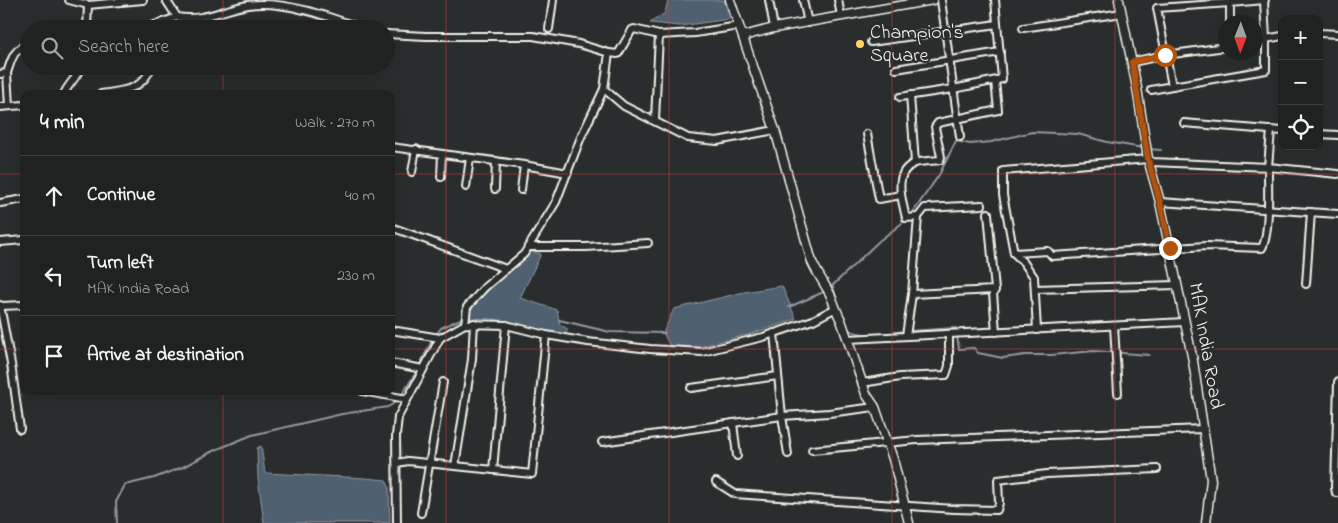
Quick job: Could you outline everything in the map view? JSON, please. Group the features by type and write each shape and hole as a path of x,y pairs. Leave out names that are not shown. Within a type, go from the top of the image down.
{"street":[{"path":"73,1 88,5 142,0"},
{"path":"166,0 177,17"},
{"path":"550,29 553,0"},
{"path":"730,0 775,130 812,262 841,320 866,394 875,407 893,459 909,523"},
{"path":"769,0 774,28"},
{"path":"804,0 808,23"},
{"path":"838,0 841,16"},
{"path":"884,0 886,10"},
{"path":"744,36 774,28 886,10 934,0"},
{"path":"940,0 960,137"},
{"path":"900,97 1002,79 995,0"},
{"name":"MAK India Road","path":"1119,0 1132,62 1147,152 1160,202 1185,322 1203,429 1211,480 1206,523"},
{"path":"1151,90 1266,70 1264,0 1157,8 1172,86"},
{"path":"169,20 177,17 188,19 205,17 251,2 306,9 338,20"},
{"path":"1230,3 1230,15"},
{"path":"88,5 88,20"},
{"path":"1023,28 1122,13"},
{"path":"871,42 996,24"},
{"path":"395,34 533,36 579,44 618,54 632,30 659,35 696,33 739,26"},
{"path":"1323,33 1338,34"},
{"path":"654,120 659,35"},
{"path":"1263,40 1278,37"},
{"path":"9,106 4,73 20,48"},
{"path":"1132,62 1165,55 1218,48"},
{"path":"896,69 1000,52"},
{"path":"466,319 466,307 485,287 524,254 556,202 581,137 604,89 609,53"},
{"path":"66,90 76,75"},
{"path":"122,90 137,87 149,75"},
{"path":"917,217 906,218 900,186 904,171 915,163 940,160 935,127 942,121 998,110 994,81"},
{"path":"604,89 624,106 688,138 717,141 775,130"},
{"path":"910,95 915,163"},
{"path":"0,107 20,105"},
{"path":"1184,123 1278,131"},
{"path":"1014,253 1048,251 1052,256 1206,246 1262,248 1265,242 1268,209 1268,167 1271,130"},
{"path":"867,134 879,199 901,194"},
{"path":"1323,134 1338,136"},
{"path":"395,147 568,173"},
{"path":"412,172 416,150"},
{"path":"1037,330 1034,277 1014,253 1003,195 1004,171 1147,152 1152,162 1268,167 1338,174"},
{"path":"441,177 442,154"},
{"path":"466,187 470,158"},
{"path":"495,189 496,161"},
{"path":"521,190 524,165"},
{"path":"0,204 20,200"},
{"path":"1160,202 1338,214"},
{"path":"906,336 912,294 917,217 925,208 982,205"},
{"path":"1306,284 1311,212"},
{"path":"988,214 995,290 993,293 996,332"},
{"path":"395,228 506,269"},
{"path":"0,242 20,240"},
{"path":"528,247 586,247 648,243"},
{"path":"1035,289 1177,286"},
{"path":"912,294 995,290"},
{"path":"20,305 0,306 11,364 20,429"},
{"path":"466,319 474,323 506,325 546,335 650,349 702,352 774,333 813,320 834,309"},
{"path":"397,523 398,462 396,436 402,398 436,338 466,319"},
{"path":"848,339 1185,322"},
{"path":"455,466 472,359 474,323"},
{"path":"493,470 506,325"},
{"path":"1114,326 1118,393"},
{"path":"395,331 436,338"},
{"path":"774,333 782,416 788,454"},
{"path":"862,382 946,374 949,366 949,334"},
{"path":"398,462 408,461 532,474 546,335"},
{"path":"395,364 420,368"},
{"path":"690,388 778,376"},
{"path":"421,513 443,382"},
{"path":"1338,382 1335,488 1336,493 1338,493"},
{"path":"385,395 402,398"},
{"path":"602,442 782,416 829,413 875,407"},
{"path":"733,424 737,456"},
{"path":"812,450 918,440 1203,429"},
{"path":"716,482 735,494 903,504 954,509 997,510 999,504 998,480 1047,474 1157,469"}],"water":[{"path":"668,0 724,0 730,19 680,26 650,23 665,13"},
{"path":"530,252 541,254 520,298 557,310 560,325 568,329 565,335 493,319 469,318 469,312 476,304"},
{"path":"782,286 796,319 751,334 698,347 670,346 663,333 674,309 744,292"},
{"path":"261,446 265,473 386,480 389,487 390,523 264,523 258,478 257,448"}],"waterway":[{"path":"911,215 939,175 956,141 970,144 991,142 1032,132 1078,134 1107,142 1143,148"},
{"path":"1148,149 1161,150"},
{"path":"830,288 879,241 906,220"},
{"path":"833,287 838,304"},
{"path":"789,307 826,291"},
{"path":"435,336 441,328 465,317"},
{"path":"559,320 610,332 665,333"},
{"path":"909,331 956,328 956,331"},
{"path":"848,329 860,334 883,334 904,331"},
{"path":"957,336 959,349 974,348 978,353 1003,358 1094,351 1149,355"},
{"path":"419,366 433,339"},
{"path":"401,396 417,371"},
{"path":"117,523 116,502 125,485 154,478 183,467 213,451 252,435 342,414 388,407 399,400"}],"place":[{"name":"Champion's Square","path":"860,44"}],"route":[{"path":"1165,55 1132,62 1148,159 1170,248"}]}
